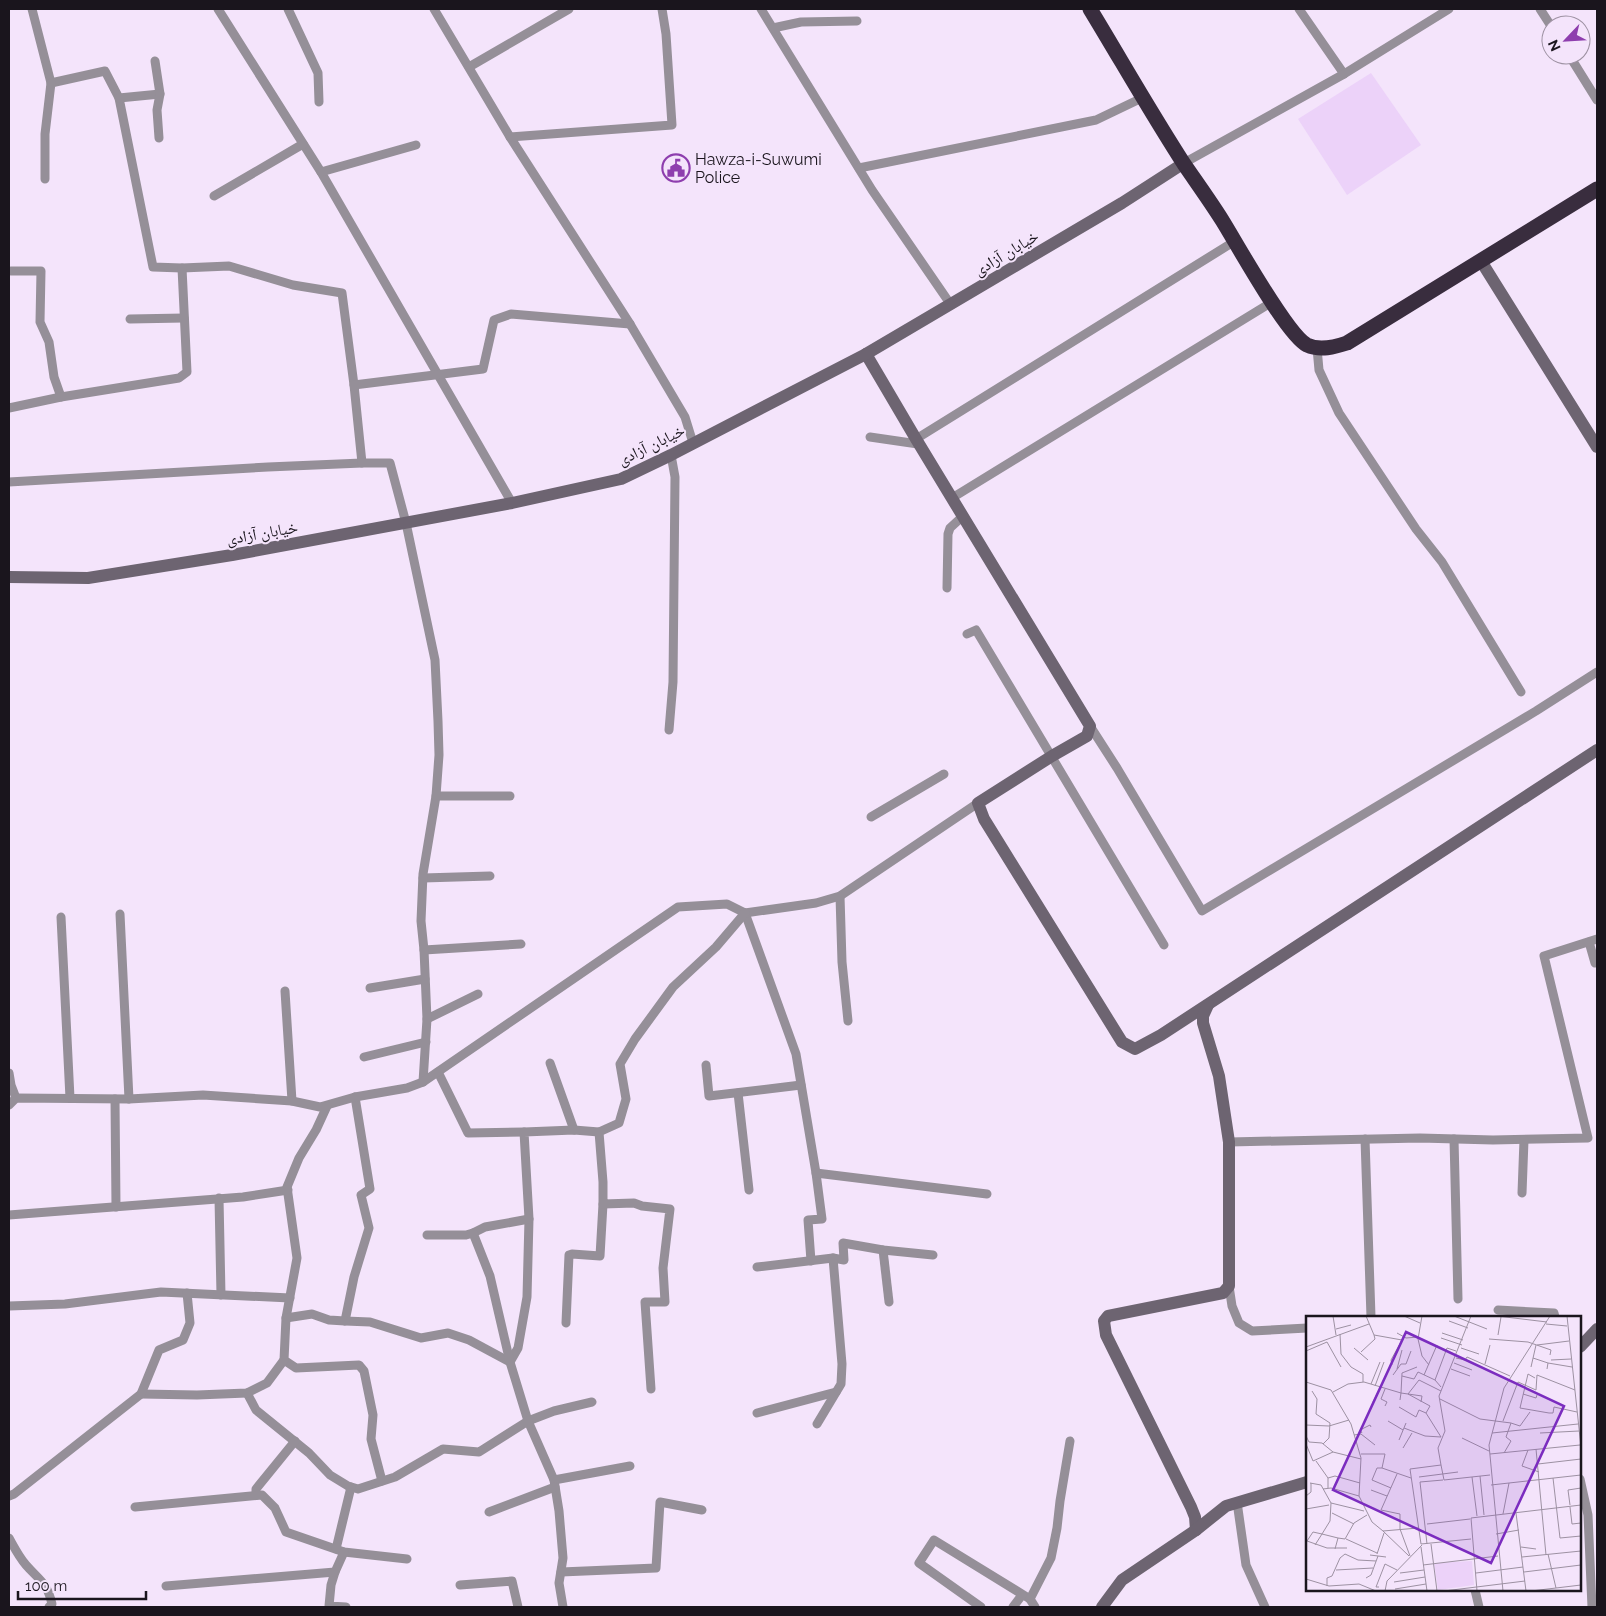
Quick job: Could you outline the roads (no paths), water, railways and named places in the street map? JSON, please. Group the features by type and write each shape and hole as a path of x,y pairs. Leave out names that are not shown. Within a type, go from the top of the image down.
{"highway":[{"path":"1090,9 1184,164 1235,241 1272,302 1292,330 1306,345 1317,348 1332,348 1348,343 1597,189"}],"street":[{"path":"32,9 51,83 45,134 45,179"},
{"path":"218,9 320,172 512,504"},
{"path":"288,9 318,73 319,102"},
{"path":"434,9 510,137 630,324 685,417 693,443"},
{"path":"469,67 569,9"},
{"path":"510,137 672,125 666,34 662,9"},
{"path":"761,9 859,168 951,305"},
{"path":"1299,9 1344,74"},
{"path":"1184,164 1344,74 1449,9"},
{"path":"773,28 801,22 857,21"},
{"path":"155,61 160,94 157,110 159,138"},
{"path":"1575,65 1597,100"},
{"path":"51,83 105,72 119,98 153,267 229,266 293,285 342,293 362,463"},
{"path":"119,98 160,94"},
{"path":"859,168 1096,120 1144,97"},
{"path":"214,196 303,144"},
{"path":"320,172 416,145"},
{"name":"خیابان آزادی","path":"9,577 88,578 248,553 512,504 622,479 866,354 1122,203 1184,164"},
{"path":"870,437 917,442 1235,241"},
{"path":"1481,261 1597,447"},
{"path":"9,408 61,397 179,378 187,372 182,268"},
{"path":"11,271 41,271 40,322 49,342 54,377 61,397"},
{"path":"952,498 1272,302"},
{"path":"354,385 483,369 494,320 511,314 630,324"},
{"path":"130,318 184,318"},
{"path":"1317,348 1319,370 1338,413 1416,529 1442,562 1521,692"},
{"path":"866,354 917,442 1117,768 1202,911 1536,711 1597,672"},
{"path":"669,730 673,682 675,477 671,455"},
{"path":"9,482 268,466 390,463 406,523 434,660 439,755 436,796 423,878 421,921 427,1019 423,1082"},
{"path":"948,588 948,534 950,528 963,516"},
{"path":"967,634 976,630 1164,945"},
{"path":"9,1105 16,1098 129,1099 203,1095 292,1101 320,1107 355,1097 407,1088 423,1082 438,1072 678,907 727,904 745,913 816,903 840,896 978,803 1087,736 1090,726"},
{"path":"978,803 984,819 1122,1042 1135,1048 1147,1044 1187,1019 1596,755"},
{"path":"871,818 944,774"},
{"path":"436,796 510,796"},
{"path":"423,878 490,876"},
{"path":"840,896 842,962 848,1021"},
{"path":"745,913 796,1054 822,1219 808,1220 811,1261"},
{"path":"438,1072 468,1133 574,1130 599,1132 619,1122 626,1099 620,1064 673,988 716,947 745,913"},
{"path":"120,914 129,1099"},
{"path":"61,917 70,1098"},
{"path":"1229,1142 1588,1138 1544,956 1593,941 1595,964"},
{"path":"424,950 521,944"},
{"path":"370,988 426,979"},
{"path":"285,991 292,1101"},
{"path":"427,1019 478,994"},
{"path":"1208,1005 1203,1016 1203,1023 1219,1076 1229,1142 1229,1286 1232,1306 1239,1323 1252,1331 1306,1328"},
{"path":"1187,1019 1203,1023"},
{"path":"364,1058 426,1042"},
{"path":"550,1063 574,1130"},
{"path":"706,1065 709,1096 801,1085"},
{"path":"9,1073 11,1086 16,1098"},
{"path":"738,1093 750,1190"},
{"path":"346,1321 354,1278 369,1228 362,1195 370,1189 355,1097"},
{"path":"115,1098 116,1207"},
{"path":"141,1394 197,1395 247,1393 267,1383 284,1360 286,1318 297,1258 287,1186 298,1158 316,1130 328,1106"},
{"path":"510,1362 518,1348 526,1297 529,1219 524,1132"},
{"path":"566,1323 570,1255 600,1256 603,1182 599,1132"},
{"path":"1454,1139 1458,1299"},
{"path":"1365,1140 1371,1316"},
{"path":"1522,1193 1524,1140"},
{"path":"816,1173 987,1194"},
{"path":"9,1215 219,1198 288,1190"},
{"path":"219,1198 221,1295"},
{"path":"603,1204 634,1203 642,1206 670,1209 663,1268 665,1302 645,1302 651,1389"},
{"path":"427,1236 466,1235 485,1227 529,1219"},
{"path":"474,1233 490,1276 510,1362 528,1420 554,1484 563,1558 559,1583 563,1607"},
{"path":"758,1267 833,1258 844,1260 843,1243 933,1256"},
{"path":"883,1250 889,1302"},
{"path":"818,1424 841,1384 842,1364 833,1258"},
{"path":"1196,1530 1195,1517 1191,1507 1106,1335 1104,1321 1108,1316 1223,1293 1229,1286"},
{"path":"9,1306 65,1304 161,1292 290,1298"},
{"path":"9,1496 141,1394 159,1350 183,1340 190,1322 187,1293"},
{"path":"1498,1310 1554,1312 1555,1316"},
{"path":"286,1318 312,1314 329,1320 370,1322 421,1338 448,1334 469,1340 510,1362"},
{"path":"1581,1346 1597,1329"},
{"path":"284,1360 296,1368 359,1365 364,1370 373,1415 371,1439 382,1481"},
{"path":"757,1413 836,1392"},
{"path":"247,1393 256,1410 309,1452 330,1475 358,1489 395,1477 443,1449 479,1452 528,1420 554,1411 592,1402"},
{"path":"256,1495 256,1489 295,1441"},
{"path":"1013,1607 1029,1600 1051,1558 1070,1441"},
{"path":"489,1512 554,1484 630,1466"},
{"path":"1102,1607 1122,1580 1196,1530 1226,1506 1306,1482"},
{"path":"1581,1483 1588,1515 1593,1602"},
{"path":"346,1607 328,1606 352,1487"},
{"path":"134,1507 256,1495 262,1496 275,1508 286,1532 340,1550 406,1559"},
{"path":"561,1572 656,1568 660,1502 702,1510"},
{"path":"1237,1502 1246,1565 1265,1607"},
{"path":"1191,1507 1198,1513 1218,1512"},
{"path":"9,1538 25,1565 42,1580 52,1604 49,1607"},
{"path":"981,1607 919,1563 934,1540 1029,1600"},
{"path":"166,1586 335,1572"},
{"path":"460,1585 512,1581 518,1607"},
{"path":"1475,1591 1479,1607"}],"place":[{"name":"Hawza-i-Suwumi Police","path":"676,168"}]}
